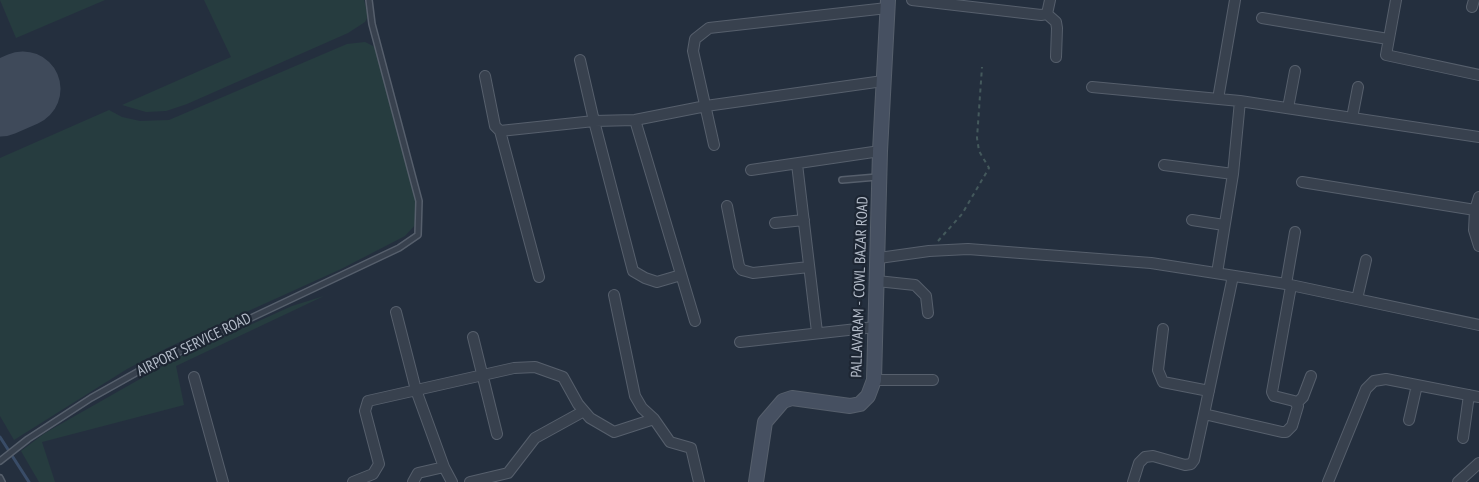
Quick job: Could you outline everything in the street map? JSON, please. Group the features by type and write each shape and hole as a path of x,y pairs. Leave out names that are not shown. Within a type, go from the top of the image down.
{"street":[{"path":"912,0 1047,14 1056,22 1056,57"},
{"path":"1047,14 1050,0"},
{"path":"1218,100 1235,0"},
{"path":"1396,0 1386,55 1479,75"},
{"path":"714,146 693,51 695,39 709,28 887,4"},
{"name":"PALLAVARAM - COWL BAZAR ROAD","path":"756,482 765,422 772,411 783,401 792,398 850,406 860,404 868,396 874,380 879,258 880,151 887,4"},
{"path":"1262,18 1388,39"},
{"path":"580,60 633,271 657,282 681,276"},
{"path":"1288,108 1295,71"},
{"path":"485,76 495,126 500,131 538,277"},
{"path":"500,131 594,121 634,120 706,106 883,81"},
{"path":"1092,88 1240,101 1479,136"},
{"path":"1352,118 1358,88"},
{"path":"1217,273 1233,174 1240,101"},
{"path":"634,120 695,321"},
{"path":"751,170 880,151"},
{"path":"797,164 817,332"},
{"path":"1164,165 1233,174"},
{"path":"1302,182 1478,202 1474,230 1479,246"},
{"path":"727,206 739,266 742,270 753,273 809,267"},
{"path":"774,223 804,220"},
{"path":"1192,220 1224,225"},
{"path":"1295,232 1272,392 1274,396 1297,403"},
{"path":"879,258 930,251 968,249 1151,263 1288,285 1479,325"},
{"path":"1357,300 1366,260"},
{"path":"1133,482 1139,463 1145,457 1153,456 1185,465 1191,464 1194,460 1233,276"},
{"path":"877,281 915,285 926,296 928,313"},
{"path":"614,295 636,396 642,408 654,419 670,442 690,448 699,482"},
{"path":"396,312 416,390 444,467 452,482"},
{"path":"740,342 875,327"},
{"path":"1163,329 1158,370 1163,382 1209,391"},
{"path":"473,337 497,434"},
{"path":"353,482 373,474 379,464 364,411 365,405 374,399 514,368 535,367 555,374 567,382 578,404 584,411 603,427 614,432 654,419"},
{"path":"1204,414 1286,432 1292,426 1297,403 1303,397 1311,376"},
{"path":"194,377 223,482"},
{"path":"1328,482 1366,389 1374,381 1386,379 1474,396 1463,438"},
{"path":"874,380 933,380"},
{"path":"1409,420 1417,385"},
{"path":"470,482 508,473 535,438 584,411"},
{"path":"1458,482 1479,462"},
{"path":"413,482 418,472 444,467"}],"lane":[{"name":"AIRPORT SERVICE ROAD","path":"0,460 91,398 141,370 399,248 418,235 419,201 372,24 368,0"},
{"path":"842,180 880,176"},
{"path":"0,478 2,482"}],"path":[{"path":"930,251 962,214 989,168 979,151 977,138 982,67"}],"green space":[{"path":"0,0 105,0 16,38"},
{"path":"204,0 364,0 368,16 365,22 348,33 187,104 166,111 146,112 122,105 231,57"},
{"path":"365,42 377,48 421,209 416,224 405,236 341,269 169,347 127,369 14,440 0,416 0,158 109,110 122,117 140,121 169,120 347,44"},
{"path":"324,296 176,366 184,405 42,442 55,482 39,482 21,451 45,433 177,358 292,306"}],"waterway":[{"path":"0,437 29,482"}],"runway":[{"path":"0,99 23,89"}]}
